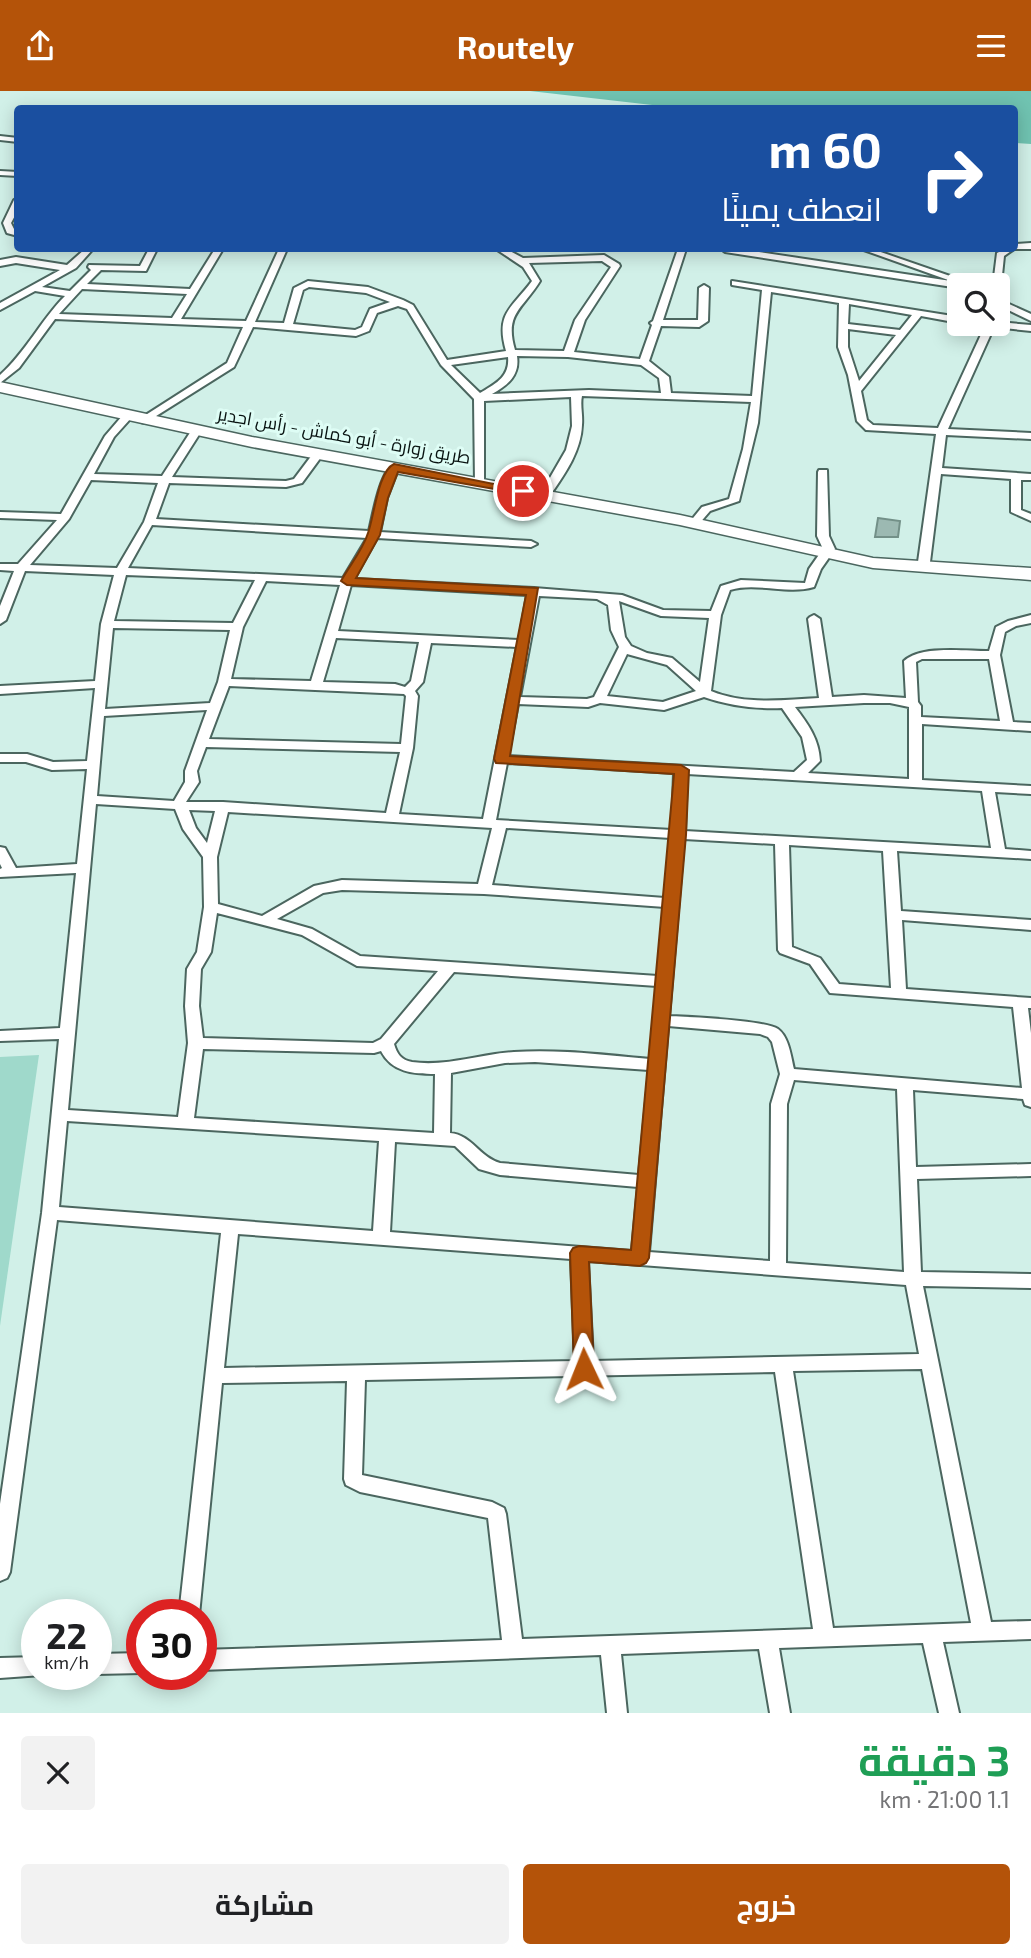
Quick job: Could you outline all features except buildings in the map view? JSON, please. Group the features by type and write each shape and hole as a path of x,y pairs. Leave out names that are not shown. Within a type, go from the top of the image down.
{"main road":[{"name":"طريق زوارة - أبو كماش - رأس اجدير","path":"0,387 136,419 694,523 874,560"},
{"path":"874,560 1031,571"},
{"path":"874,560 1031,571"}],"street":[{"path":"14,208 7,223 10,231 14,232"},
{"path":"0,307 70,267 86,252"},
{"path":"134,289 152,252"},
{"path":"175,321 217,252"},
{"path":"0,620 2,606 22,568 65,517 110,436 231,365 282,252"},
{"path":"479,398 500,387 510,375 514,353 506,332 509,314 536,281 532,270 506,252"},
{"path":"644,362 654,323 681,252"},
{"path":"746,252 947,283"},
{"path":"874,252 947,277"},
{"path":"998,273 1000,255 1006,252"},
{"path":"522,261 604,258 616,266 580,320 568,353"},
{"path":"0,263 16,260 70,267 144,269"},
{"path":"0,380 16,366 52,316 99,267"},
{"path":"735,283 947,318"},
{"path":"288,326 299,288 308,284 369,290 410,307 444,363 479,398 479,482"},
{"path":"79,286 193,292"},
{"path":"32,288 71,295"},
{"path":"654,323 699,324 703,321 704,288"},
{"path":"694,523 706,509 734,501 742,478 756,399 767,288"},
{"path":"52,316 288,326 343,333 362,332 373,311 400,302"},
{"path":"844,303 843,347 862,421 870,428 1031,436"},
{"path":"1010,308 1031,318"},
{"path":"856,391 918,314"},
{"path":"845,326 904,333"},
{"path":"1010,326 1031,328"},
{"path":"924,562 941,432 985,336"},
{"path":"444,363 514,353 568,353 644,362 664,377 666,394"},
{"path":"545,495 573,452 580,418 575,399 578,394"},
{"path":"479,398 666,394 756,399"},
{"path":"0,1572 50,1213 90,800 91,765 107,624 121,571 149,522 164,481 197,430"},
{"path":"88,477 294,483 305,474 318,453"},
{"path":"316,685 347,581 374,535 382,498 394,467"},
{"path":"936,471 1031,477"},
{"path":"705,692 715,615 725,588 741,583 796,587 810,585 812,569 827,552 823,536 823,472"},
{"path":"1016,476 1016,512 1031,518"},
{"path":"0,515 65,517"},
{"path":"149,522 531,544"},
{"path":"0,567 534,591 622,598 661,613 715,615"},
{"path":"179,803 192,782 191,771 224,682 237,627 262,577"},
{"path":"484,889 502,759 534,591"},
{"path":"607,598 614,603 616,635 624,648 634,653 668,660 705,692 729,700 785,703 912,703"},
{"path":"814,619 826,701"},
{"path":"1007,726 994,655 1000,630 1012,623 1031,619"},
{"path":"107,624 237,627"},
{"path":"330,633 524,644"},
{"path":"408,691 417,682 426,639"},
{"path":"599,699 624,648"},
{"path":"916,783 910,661 920,655 994,655"},
{"path":"224,682 396,688 408,691 412,696 407,748 392,817"},
{"path":"0,690 101,684"},
{"path":"513,700 588,703 599,699 664,706 705,692"},
{"path":"785,703 807,732 814,748 814,761 797,776"},
{"path":"98,712 214,706"},
{"path":"915,720 1031,727"},
{"path":"203,743 407,748"},
{"path":"0,758 27,758 52,766 91,765"},
{"path":"502,759 1031,790"},
{"path":"640,1258 678,835 681,770"},
{"path":"988,787 999,853"},
{"path":"90,800 179,803 1031,855"},
{"path":"179,803 190,828 211,857"},
{"path":"185,1123 197,1043 192,1006 194,969 204,952 211,907 211,857 223,806"},
{"path":"782,840 785,950 815,961 835,989 1026,1003 1030,1098 788,1074"},
{"path":"890,847 899,993"},
{"path":"0,851 6,873 83,869"},
{"path":"262,922 331,885 484,889 672,903"},
{"path":"211,907 307,932 357,961 664,981"},
{"path":"894,915 1031,925"},
{"path":"197,1043 366,1050 386,1043 450,967"},
{"path":"660,1020 761,1029 773,1033 779,1040 788,1074 779,1104 778,1268"},
{"path":"0,1037 67,1033"},
{"path":"386,1043 390,1056 397,1063 411,1067 443,1067 519,1057 658,1065"},
{"path":"442,1139 443,1067"},
{"path":"905,1085 913,1279 983,1631"},
{"path":"59,1115 387,1138 459,1140 485,1165 647,1182"},
{"path":"381,1238 387,1138"},
{"path":"909,1173 1031,1170"},
{"path":"50,1213 913,1279 1031,1281"},
{"path":"191,1599 230,1227"},
{"path":"579,1253 584,1369"},
{"path":"216,1375 783,1366 930,1361"},
{"path":"783,1366 824,1637"},
{"path":"356,1373 353,1479 359,1484 492,1510 497,1514 513,1649"},
{"path":"217,1659 1031,1630"},
{"path":"931,1633 948,1713"},
{"path":"767,1640 780,1713"},
{"path":"610,1645 617,1713"},
{"path":"0,1668 21,1667"}],"shaded area":[{"path":"530,91 1031,91 1031,144 1018,143 1018,105 652,105"},
{"path":"39,1055 0,1326 0,1057"}],"route":[{"path":"523,491 394,467 382,498 374,535 347,581 534,591 502,759 681,770 678,835 640,1258 579,1253 584,1369"}]}
